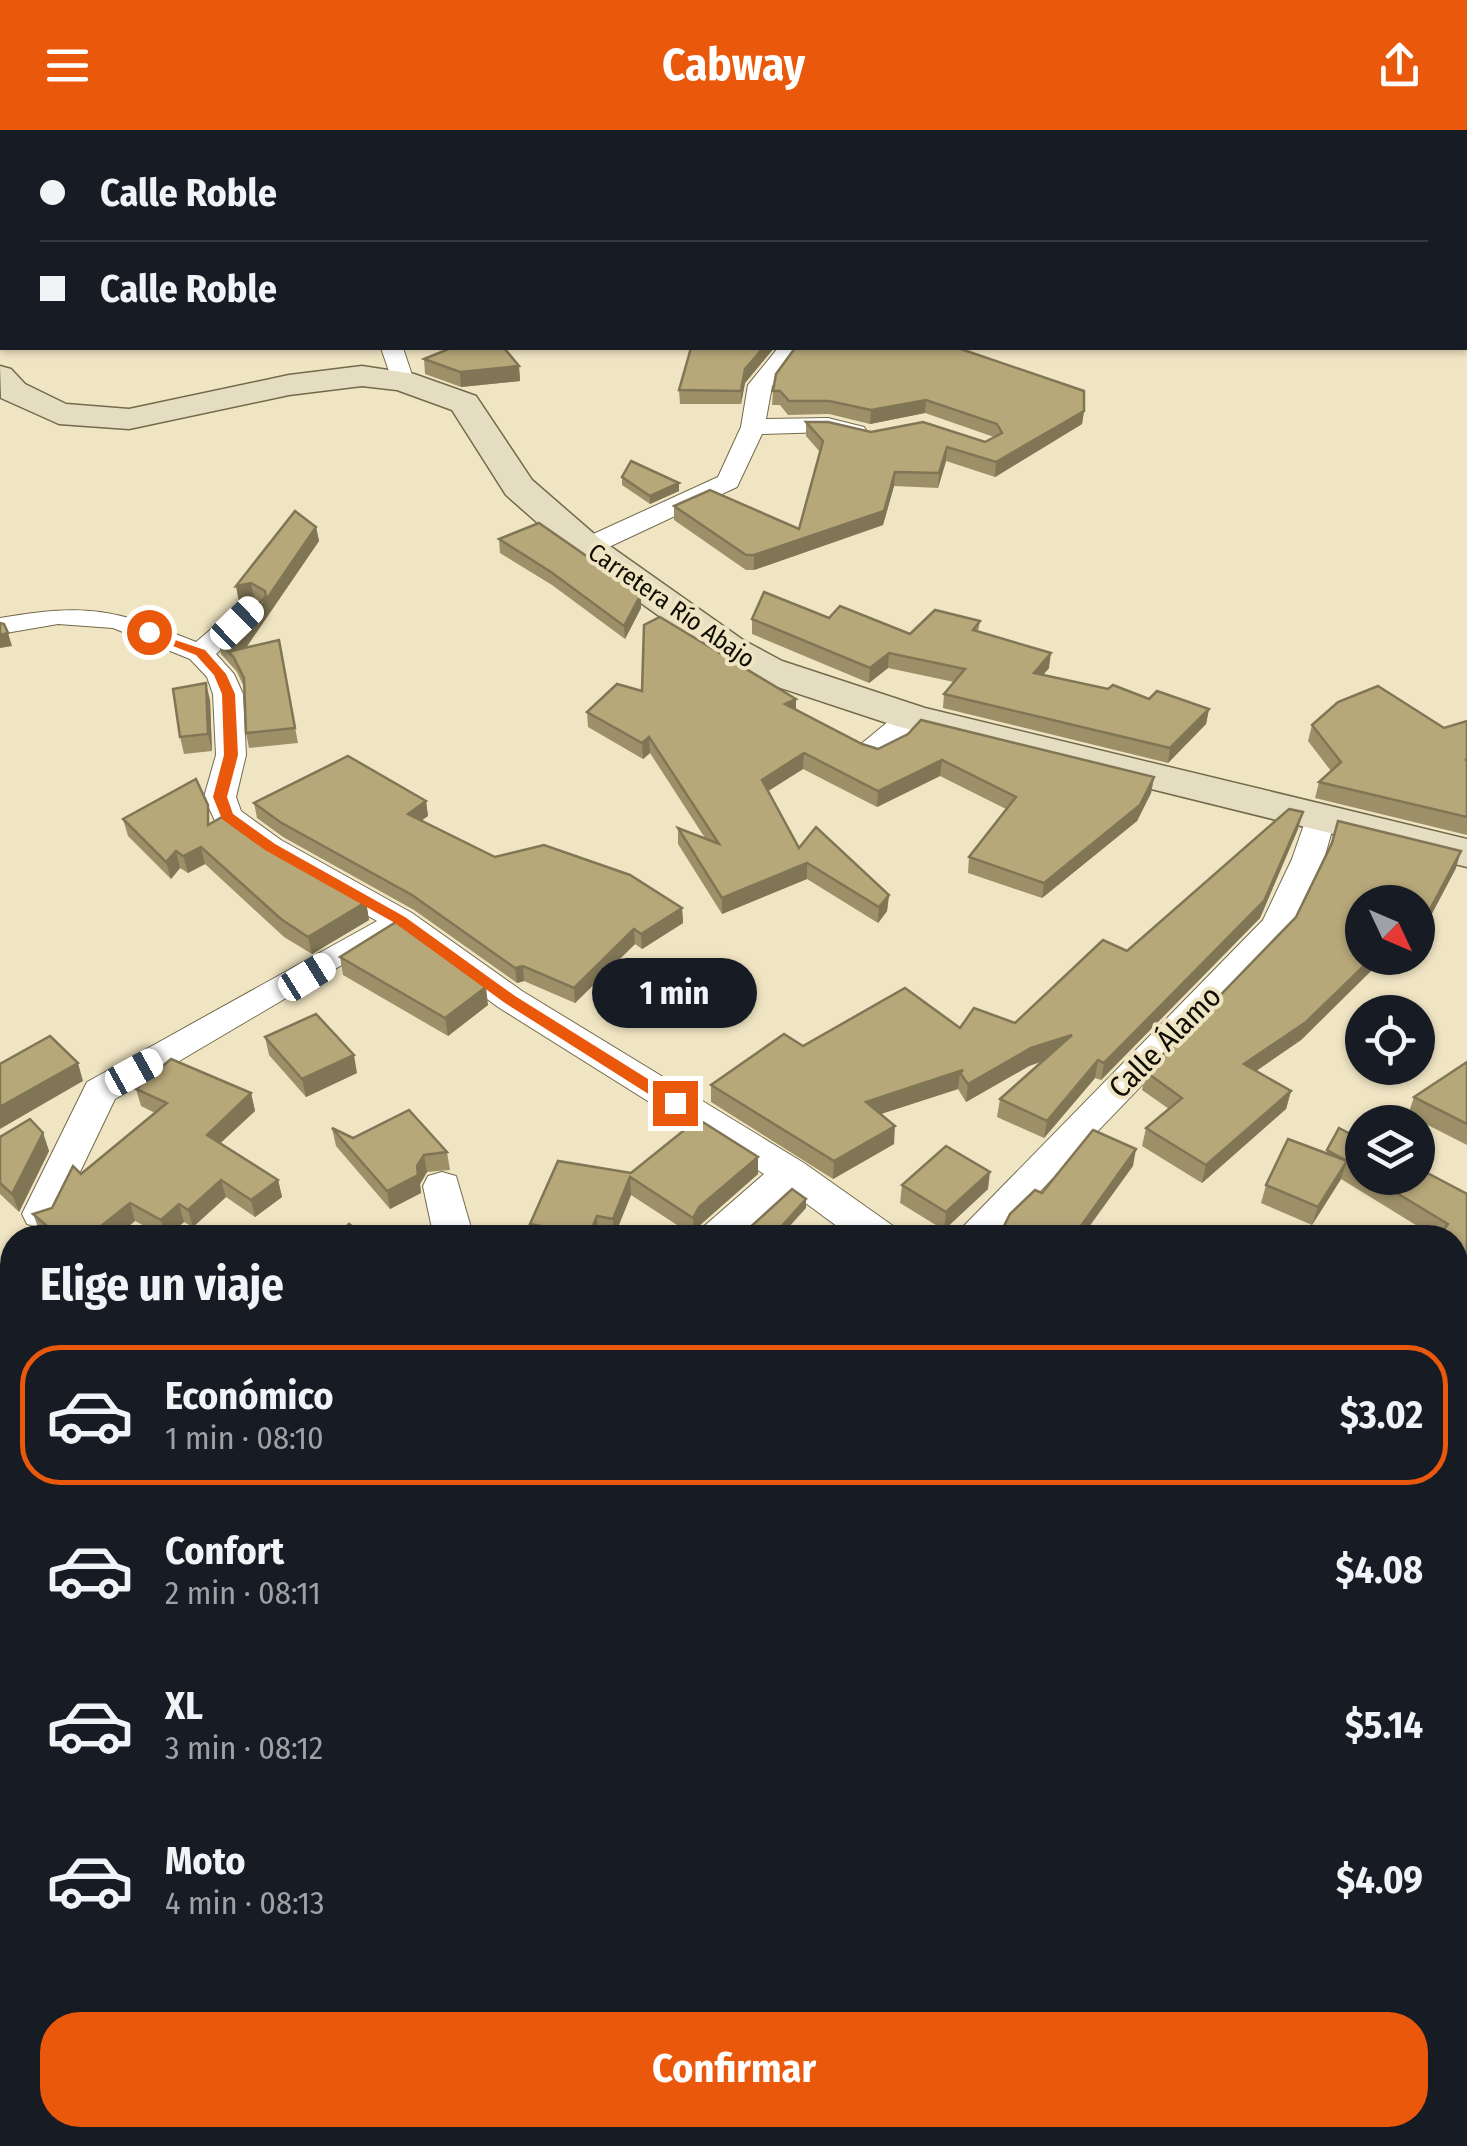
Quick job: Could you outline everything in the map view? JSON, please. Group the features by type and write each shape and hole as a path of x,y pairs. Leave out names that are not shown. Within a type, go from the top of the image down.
{"street":[{"path":"586,546 728,482 753,426 760,385 787,350"},
{"name":"Carretera Río Abajo","path":"0,376 13,391 59,414 129,419 290,385 362,376 397,364 464,403 520,487 586,546 729,648 768,670 911,716 1320,820 1467,853"},
{"path":"753,426 828,425 870,435 888,432"},
{"path":"200,652 252,608"},
{"path":"0,626 58,616 118,620 200,652 220,674 228,694 231,755 220,797 227,816 270,847 400,920 510,1000 791,1173 864,1225"},
{"path":"872,750 911,716"},
{"name":"Calle Álamo","path":"984,1225 1277,925 1308,859 1320,820"},
{"path":"41,1214 100,1091 307,977 400,920"},
{"path":"731,1225 791,1173"},
{"path":"442,1186 451,1225"}],"building":[{"path":"446,350 506,350 519,366 460,372 424,359"},
{"path":"690,350 761,350 745,369 741,391 679,390"},
{"path":"794,350 964,350 1084,391 1084,411 996,462 947,447 939,473 895,472 884,511 746,555 674,506 710,490 799,529 823,441 806,422 828,422 871,432 923,422 985,442 1002,433 997,424 926,400 871,410 829,401 789,401 780,391 773,391 776,374"},
{"path":"631,461 679,483 650,496 622,477"},
{"path":"295,511 316,527 231,651 279,640 295,728 246,733 244,678 234,658 218,640 266,597 265,591 251,583 236,586"},
{"path":"539,523 641,594 624,626 499,539"},
{"path":"764,592 829,618 840,606 910,634 935,610 980,621 973,630 1051,653 1034,673 1108,689 1113,685 1149,699 1157,691 1209,709 1170,748 944,694 965,669 889,653 870,668 752,619"},
{"path":"660,617 796,699 785,704 862,744 878,749 908,734 921,720 1154,777 1140,805 1044,883 969,857 1016,797 942,760 878,791 804,753 762,780 799,848 816,827 889,895 879,907 807,863 722,898 678,828 719,844 649,737 642,743 587,712 617,684 642,691 644,625"},
{"path":"0,623 4,624 8,633 0,635"},
{"path":"206,683 208,734 180,737 173,689"},
{"path":"1378,686 1444,728 1467,721 1467,817 1319,782 1341,762 1312,725 1338,702"},
{"path":"348,756 426,801 408,814 495,857 544,845 630,875 682,908 641,934 634,929 574,988 523,966 515,968 412,895 280,822 254,803"},
{"path":"196,779 208,805 208,825 222,817 253,840 366,902 308,937 281,919 201,847 183,856 176,851 166,862 123,819"},
{"path":"1289,809 1303,812 1264,901 1104,1063 1098,1060 1047,1121 1000,1099 1072,1035 1031,1048 968,1084 960,1073 963,1070 866,1102 895,1126 834,1161 711,1085 784,1034 803,1046 905,988 960,1028 974,1008 1015,1023 1103,940 1127,951"},
{"path":"1338,821 1461,851 1435,900 1435,885 1345,885 1345,975 1354,975 1306,1022 1244,1064 1291,1091 1206,1165 1146,1128 1182,1098 1146,1072 1296,917 1332,843"},
{"path":"396,922 486,987 445,1018 340,957"},
{"path":"316,1014 354,1055 302,1079 265,1037"},
{"path":"50,1036 78,1063 0,1107 0,1064"},
{"path":"171,1059 251,1093 207,1135 278,1180 251,1200 221,1180 188,1210 179,1204 161,1220 130,1203 102,1225 46,1225 33,1214 52,1208 73,1166 81,1174 167,1103 136,1089"},
{"path":"1467,1062 1467,1124 1414,1097"},
{"path":"409,1110 447,1152 424,1155 417,1166 418,1175 387,1191 332,1128 353,1138"},
{"path":"30,1119 43,1133 12,1194 0,1183 0,1137"},
{"path":"698,1119 758,1157 699,1207 693,1218 630,1177 613,1219 597,1216 593,1225 530,1224 558,1161 631,1173"},
{"path":"1339,1128 1345,1131 1345,1160 1327,1150"},
{"path":"1093,1130 1136,1149 1082,1225 1004,1225 1010,1214 1035,1190 1042,1193"},
{"path":"1288,1139 1345,1160 1318,1207 1266,1185"},
{"path":"946,1146 990,1172 946,1212 902,1185"},
{"path":"1435,1177 1467,1194 1467,1225 1448,1224 1400,1195 1435,1195"},
{"path":"792,1189 806,1199 783,1225 753,1225"}],"route":[{"path":"149,632 200,652 220,674 228,694 231,755 220,797 227,816 270,847 400,920 510,1000 675,1103"}]}
